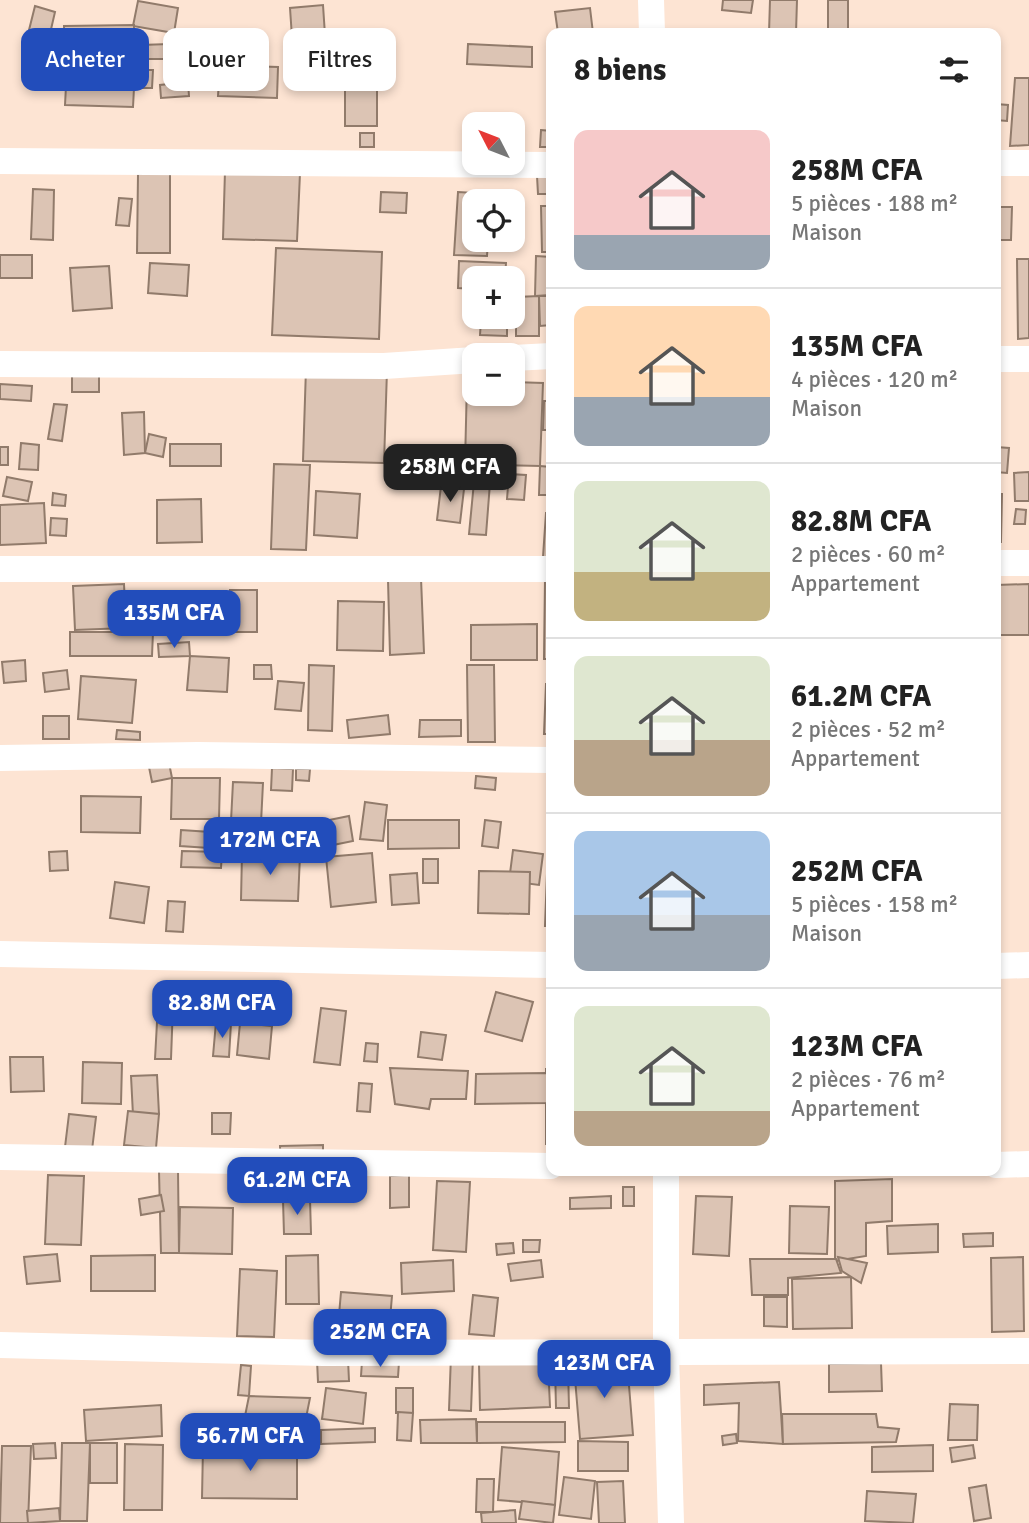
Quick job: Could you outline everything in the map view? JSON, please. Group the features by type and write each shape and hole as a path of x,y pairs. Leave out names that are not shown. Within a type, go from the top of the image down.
{"street":[{"path":"651,0 652,28"},
{"path":"0,161 546,164"},
{"path":"1001,163 1029,163"},
{"path":"525,357 546,356"},
{"path":"1001,359 1029,359"},
{"path":"0,364 384,366 462,361"},
{"path":"1001,563 1029,563"},
{"path":"0,569 546,569"},
{"path":"0,758 198,755 546,760"},
{"path":"0,954 546,965"},
{"path":"1001,966 1029,965"},
{"path":"0,1157 546,1166"},
{"path":"1001,1165 1029,1164"},
{"path":"666,1176 666,1353 671,1523"},
{"path":"0,1345 323,1353 1029,1350"}],"building":[{"path":"723,0 753,0 751,13 722,10"},
{"path":"770,0 797,0 796,28 769,28"},
{"path":"828,0 848,0 848,28 828,28"},
{"path":"138,1 178,8 175,28 163,28 163,31 133,26"},
{"path":"323,5 325,28 291,28 290,8"},
{"path":"35,6 55,12 51,28 30,28"},
{"path":"590,8 592,28 557,28 555,12"},
{"path":"134,25 134,28 64,28"},
{"path":"163,44 163,59 149,59 149,45"},
{"path":"468,44 532,47 532,67 467,64"},
{"path":"269,67 278,67 277,98 218,96 218,91 269,91"},
{"path":"149,70 153,70 152,88 149,88"},
{"path":"1015,78 1029,78 1029,145 1010,146"},
{"path":"160,85 163,85 163,91 189,91 189,96 161,98"},
{"path":"66,91 134,91 133,107 65,105"},
{"path":"345,91 377,91 377,126 345,126"},
{"path":"1001,104 1008,105 1007,121 1001,120"},
{"path":"541,130 546,130 546,147 540,147"},
{"path":"360,133 374,133 374,147 360,147"},
{"path":"225,171 300,173 297,241 223,239"},
{"path":"138,174 170,174 170,253 137,253"},
{"path":"546,175 546,194 538,194 537,176"},
{"path":"33,189 54,190 53,240 31,239"},
{"path":"381,192 407,193 406,213 380,212"},
{"path":"458,192 462,192 462,252 487,252 487,256 454,255"},
{"path":"119,198 132,199 129,226 116,225"},
{"path":"541,206 546,206 546,252 542,252"},
{"path":"1001,207 1012,207 1011,240 1001,240"},
{"path":"276,248 382,252 379,339 272,335"},
{"path":"0,255 32,255 32,278 0,278"},
{"path":"536,256 546,257 546,295 535,296"},
{"path":"1017,259 1029,259 1029,338 1018,339"},
{"path":"459,261 506,263 506,266 462,266 462,288 458,288"},
{"path":"150,263 189,265 187,296 148,293"},
{"path":"109,266 112,308 73,311 70,268"},
{"path":"539,296 539,336 516,336 516,329 525,329 525,297"},
{"path":"539,296 546,296 546,325 540,326"},
{"path":"480,329 507,329 507,336 480,335"},
{"path":"306,368 387,370 384,463 303,461"},
{"path":"99,375 99,392 72,392 72,376"},
{"path":"525,382 543,383 540,466 465,464 466,406 525,406"},
{"path":"0,384 32,386 31,401 0,399"},
{"path":"544,401 546,401 546,430 543,430"},
{"path":"54,404 67,405 62,441 48,439"},
{"path":"144,412 145,453 124,455 122,413"},
{"path":"149,434 166,438 163,457 145,453"},
{"path":"21,443 39,445 38,470 19,469"},
{"path":"170,444 221,444 221,466 170,466"},
{"path":"0,447 8,447 8,465 0,465"},
{"path":"1001,447 1009,448 1007,473 1001,472"},
{"path":"274,464 310,465 306,550 271,549"},
{"path":"540,466 546,467 546,495 539,495"},
{"path":"1029,472 1029,501 1015,501 1014,473"},
{"path":"509,474 526,475 524,500 507,499"},
{"path":"7,477 32,482 28,501 3,496"},
{"path":"474,482 490,483 486,535 469,534"},
{"path":"441,486 464,489 460,523 437,520"},
{"path":"316,491 360,494 357,538 314,535"},
{"path":"53,493 66,495 65,506 52,505"},
{"path":"201,499 202,542 157,543 157,500"},
{"path":"44,503 46,543 0,545 0,505"},
{"path":"1016,509 1026,510 1025,524 1014,524"},
{"path":"546,513 546,557 543,557"},
{"path":"51,518 67,519 66,536 50,535"},
{"path":"421,578 424,653 390,655 388,580"},
{"path":"545,580 546,580 546,659"},
{"path":"124,584 126,628 75,630 73,586"},
{"path":"1029,584 1029,635 1001,635 1001,585"},
{"path":"230,590 257,590 257,632 230,632"},
{"path":"338,601 384,602 383,651 337,650"},
{"path":"537,624 537,660 471,660 471,625"},
{"path":"70,632 153,632 152,656 70,656"},
{"path":"189,642 190,656 159,657 158,644"},
{"path":"190,656 229,658 227,692 187,690"},
{"path":"25,660 26,681 4,683 2,662"},
{"path":"254,665 271,665 272,679 254,679"},
{"path":"309,665 334,666 332,731 308,730"},
{"path":"467,665 494,665 495,742 468,742"},
{"path":"67,670 69,689 45,692 43,673"},
{"path":"81,676 136,680 132,723 78,719"},
{"path":"278,681 304,683 301,711 275,709"},
{"path":"546,684 546,734 544,734"},
{"path":"388,715 390,734 349,738 347,720"},
{"path":"43,716 69,716 69,739 43,739"},
{"path":"420,720 461,720 461,736 419,737"},
{"path":"117,730 140,732 140,740 116,739"},
{"path":"169,763 172,778 152,782 149,767"},
{"path":"272,768 293,769 292,791 271,790"},
{"path":"296,769 310,769 309,781 296,780"},
{"path":"476,776 496,778 495,790 475,788"},
{"path":"172,778 220,778 219,819 171,819"},
{"path":"233,782 263,783 261,823 231,821"},
{"path":"81,796 141,797 140,833 81,832"},
{"path":"365,802 387,805 383,841 360,839"},
{"path":"349,816 353,841 333,845 329,820"},
{"path":"388,820 459,820 459,848 388,849"},
{"path":"485,820 501,822 498,848 482,846"},
{"path":"261,823 307,823 307,849 260,848"},
{"path":"238,826 255,826 255,846 238,846"},
{"path":"181,830 225,833 224,849 180,846"},
{"path":"513,850 543,854 539,885 509,881"},
{"path":"67,851 68,870 50,871 49,852"},
{"path":"182,851 222,852 221,868 181,867"},
{"path":"242,853 300,855 298,901 241,900"},
{"path":"372,853 376,902 331,907 326,857"},
{"path":"423,859 438,859 438,883 423,883"},
{"path":"479,871 530,872 529,914 478,913"},
{"path":"417,873 419,903 392,905 390,875"},
{"path":"115,882 149,887 144,923 110,918"},
{"path":"168,901 185,902 183,932 166,931"},
{"path":"496,992 533,1002 522,1041 485,1031"},
{"path":"158,1004 173,1005 171,1059 155,1059"},
{"path":"321,1008 346,1011 340,1065 314,1062"},
{"path":"216,1022 231,1023 229,1057 213,1056"},
{"path":"240,1023 272,1026 269,1059 237,1055"},
{"path":"421,1032 446,1035 442,1060 418,1057"},
{"path":"366,1043 378,1044 377,1062 364,1061"},
{"path":"10,1057 43,1057 44,1091 11,1092"},
{"path":"83,1062 122,1063 121,1104 82,1103"},
{"path":"390,1068 468,1071 466,1099 431,1099 429,1109 395,1104"},
{"path":"546,1073 546,1103 475,1104 476,1074"},
{"path":"157,1075 159,1114 133,1115 131,1076"},
{"path":"359,1083 372,1084 370,1112 357,1111"},
{"path":"128,1111 159,1114 156,1148 124,1145"},
{"path":"212,1113 231,1113 230,1134 212,1134"},
{"path":"69,1114 96,1117 92,1150 65,1147"},
{"path":"323,1145 323,1178 281,1179 280,1146"},
{"path":"159,1171 178,1171 179,1253 161,1253"},
{"path":"48,1175 84,1176 81,1245 45,1244"},
{"path":"409,1175 409,1207 390,1208 390,1176"},
{"path":"892,1179 892,1221 866,1223 866,1256 835,1261 835,1181"},
{"path":"437,1181 470,1182 466,1252 433,1250"},
{"path":"623,1187 634,1187 634,1206 623,1206"},
{"path":"161,1195 164,1211 141,1215 139,1199"},
{"path":"611,1196 611,1208 570,1209 570,1198"},
{"path":"696,1196 732,1197 729,1256 693,1254"},
{"path":"310,1199 311,1234 284,1234 283,1200"},
{"path":"790,1206 829,1207 827,1254 789,1253"},
{"path":"180,1207 233,1208 232,1254 179,1253"},
{"path":"938,1224 938,1252 888,1254 887,1226"},
{"path":"993,1233 993,1246 964,1247 963,1234"},
{"path":"523,1240 540,1240 539,1252 523,1252"},
{"path":"513,1243 514,1253 497,1255 496,1244"},
{"path":"57,1254 60,1281 27,1284 24,1257"},
{"path":"155,1255 155,1291 91,1291 91,1256"},
{"path":"318,1255 319,1304 286,1304 286,1256"},
{"path":"838,1257 867,1263 861,1283 842,1271"},
{"path":"1023,1257 1024,1331 992,1332 991,1258"},
{"path":"750,1259 836,1259 841,1273 788,1278 788,1295 752,1295"},
{"path":"453,1260 454,1291 402,1294 401,1263"},
{"path":"541,1260 543,1277 511,1281 508,1264"},
{"path":"240,1269 277,1271 274,1337 237,1336"},
{"path":"851,1277 852,1328 793,1329 792,1279"},
{"path":"341,1292 392,1296 388,1342 337,1338"},
{"path":"473,1295 498,1298 494,1336 469,1334"},
{"path":"764,1297 787,1297 787,1327 764,1326"},
{"path":"451,1355 473,1356 471,1411 449,1410"},
{"path":"348,1359 349,1381 318,1382 317,1360"},
{"path":"362,1361 399,1362 398,1377 361,1376"},
{"path":"627,1361 633,1435 580,1439 574,1366"},
{"path":"548,1362 550,1407 480,1410 479,1364"},
{"path":"881,1363 882,1391 829,1392 829,1364"},
{"path":"241,1365 251,1366 249,1396 238,1395"},
{"path":"555,1366 568,1366 569,1408 556,1408"},
{"path":"779,1382 783,1444 738,1441 739,1403 704,1405 704,1385"},
{"path":"326,1388 366,1393 363,1424 322,1419"},
{"path":"396,1388 413,1388 413,1413 396,1413"},
{"path":"249,1396 310,1398 305,1423 271,1429 243,1426"},
{"path":"950,1404 978,1405 977,1440 948,1440"},
{"path":"161,1405 162,1436 86,1441 84,1410"},
{"path":"398,1412 413,1413 411,1441 397,1440"},
{"path":"782,1414 876,1414 878,1427 899,1429 896,1442 783,1444"},
{"path":"476,1419 477,1443 421,1443 420,1420"},
{"path":"477,1422 565,1422 565,1442 477,1443"},
{"path":"375,1428 375,1442 321,1444 321,1430"},
{"path":"736,1434 737,1443 723,1445 722,1436"},
{"path":"578,1441 628,1442 628,1471 578,1471"},
{"path":"55,1443 56,1458 34,1459 33,1444"},
{"path":"62,1443 90,1443 87,1521 60,1521"},
{"path":"90,1443 117,1443 117,1483 90,1483"},
{"path":"125,1444 163,1445 162,1510 124,1510"},
{"path":"933,1445 933,1471 872,1472 872,1447"},
{"path":"973,1445 975,1458 952,1462 950,1448"},
{"path":"2,1446 31,1446 28,1523 0,1523"},
{"path":"203,1447 297,1447 297,1499 202,1498"},
{"path":"502,1447 559,1452 555,1505 498,1500"},
{"path":"564,1477 595,1481 591,1519 559,1515"},
{"path":"477,1479 494,1479 493,1512 476,1512"},
{"path":"623,1481 625,1523 599,1523 597,1482"},
{"path":"986,1485 991,1518 974,1521 969,1488"},
{"path":"867,1491 916,1494 913,1523 865,1521"},
{"path":"522,1501 555,1505 553,1523 519,1519"},
{"path":"59,1508 60,1521 28,1523 27,1511"},
{"path":"515,1510 516,1523 482,1523 481,1513"}]}
